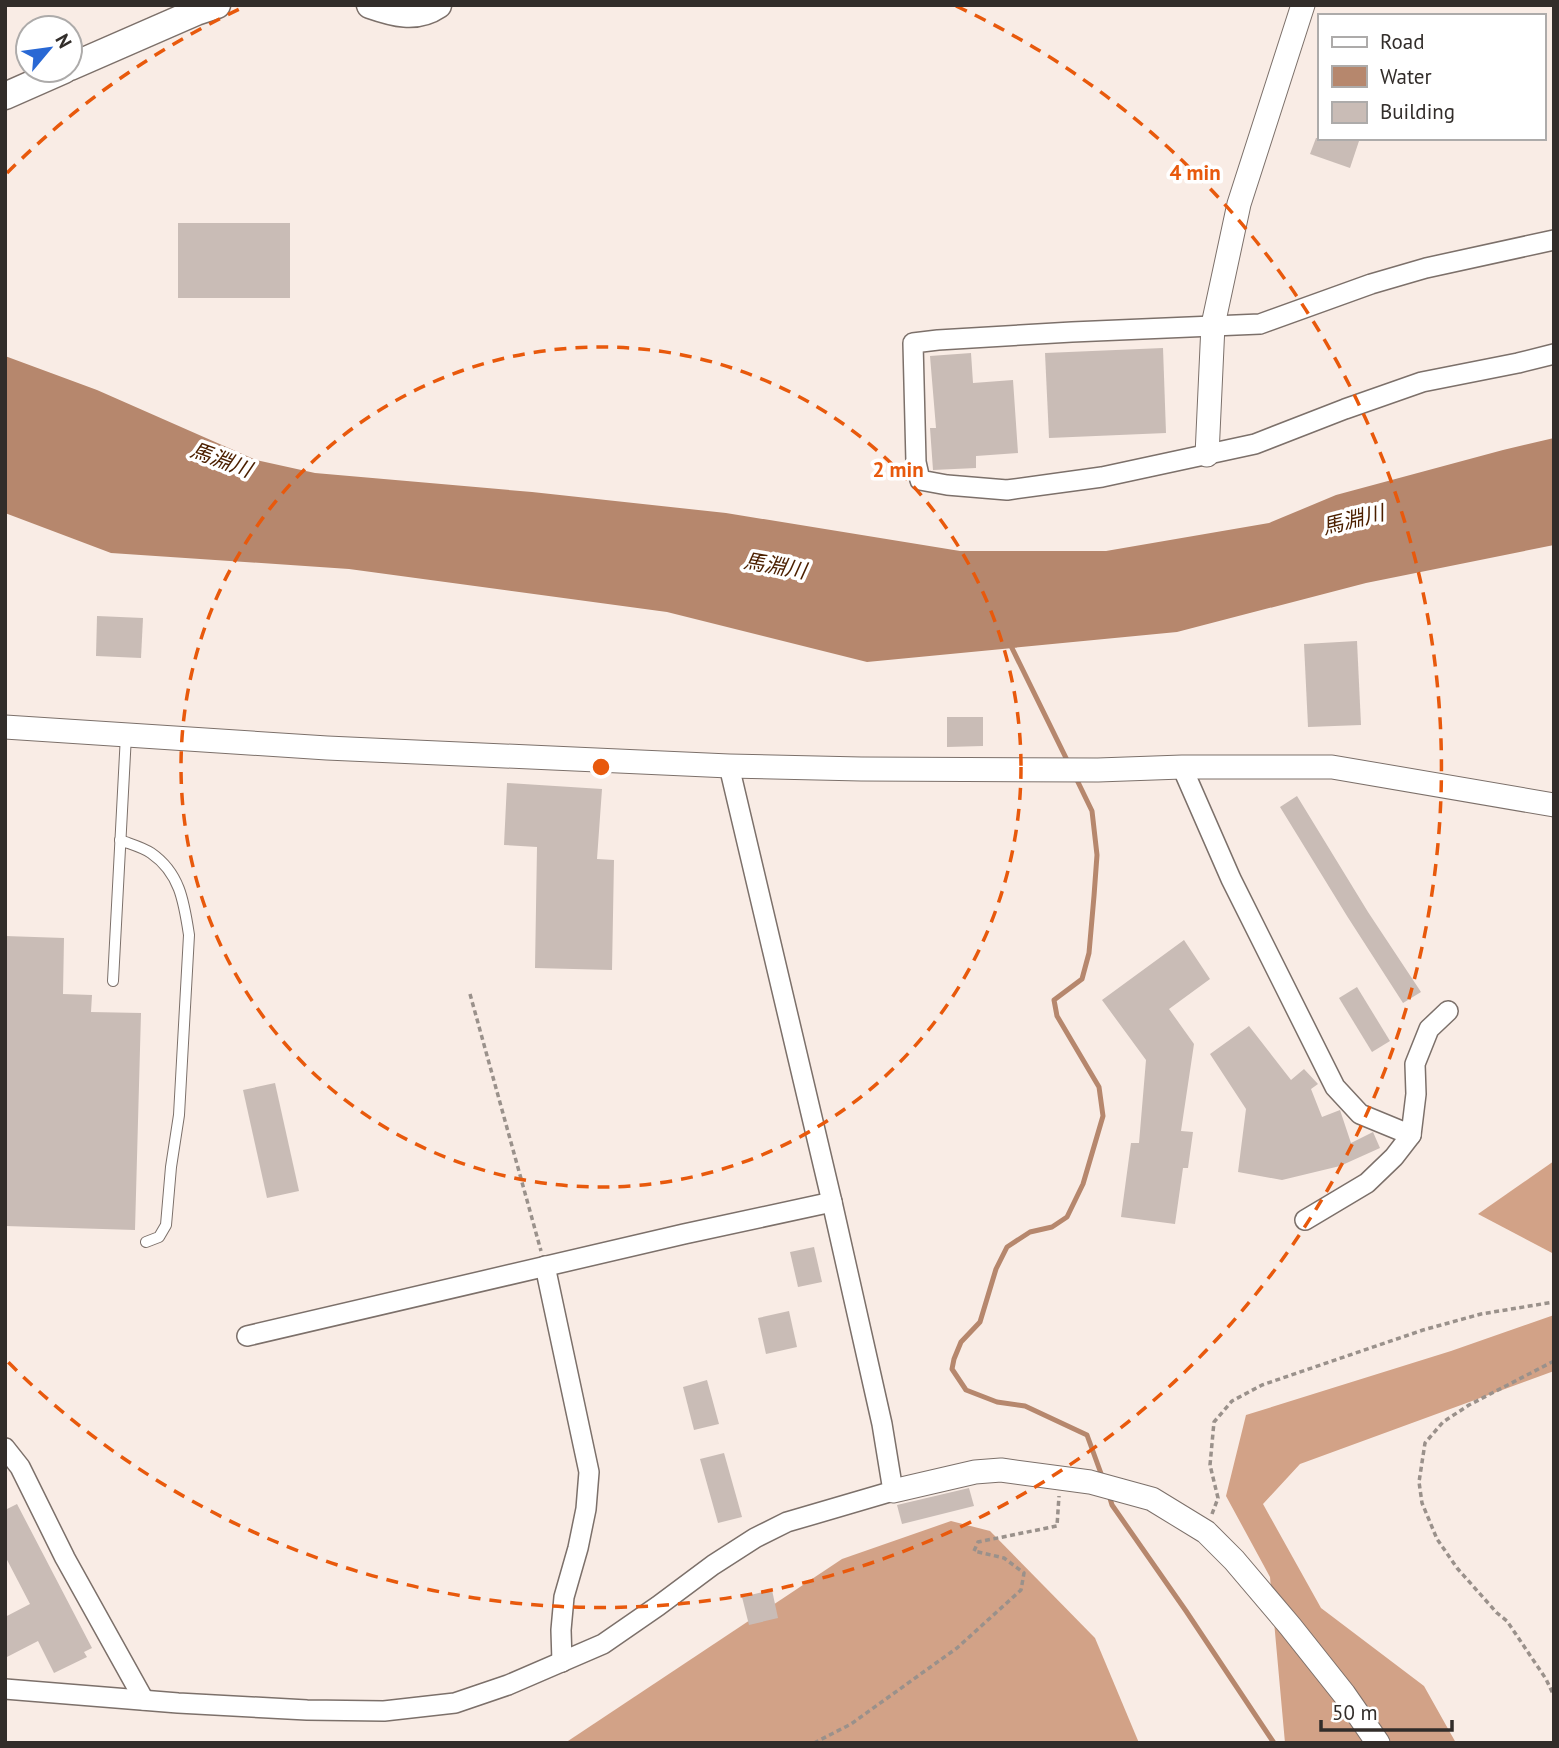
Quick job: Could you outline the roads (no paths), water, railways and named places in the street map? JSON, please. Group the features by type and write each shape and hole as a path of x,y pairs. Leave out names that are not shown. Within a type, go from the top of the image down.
{"main road":[{"path":"84,61 217,5"},
{"path":"370,5 407,15 422,13 438,5"},
{"path":"5,96 32,84"}],"street":[{"path":"1207,455 1213,325 1239,204 1303,5"},
{"path":"1554,240 1426,268 1371,284 1260,324 913,343 916,463 920,480 1007,490 1102,477 1255,444 1422,382 1554,354"},
{"path":"5,727 327,748 729,766 1098,770 1332,767 1554,805"},
{"path":"729,766 832,1202 882,1424 893,1491"},
{"path":"1182,767 1231,879 1335,1087 1360,1114 1410,1135"},
{"path":"1305,1220 1367,1182 1394,1157 1410,1135 1416,1094 1415,1064 1429,1029 1448,1010"},
{"path":"247,1336 832,1202"},
{"path":"545,1266 589,1472 586,1509 564,1597 562,1662"},
{"path":"5,1448 20,1467 65,1558 144,1700"},
{"path":"5,1689 307,1710 384,1712 455,1703 508,1685 603,1644 713,1565 755,1538 787,1522 893,1491 975,1472 1002,1470 1092,1482 1152,1499 1206,1532 1234,1560 1290,1626 1344,1694 1378,1743"}],"lane":[{"path":"113,981 125,735"},
{"path":"120,840 149,851 166,865 179,886 189,935 179,1115 166,1225 159,1237 146,1242"}],"water":[{"name":"馬淵川","path":"5,356 97,390 256,460 315,473 532,492 726,513 960,551 1106,551 1269,523 1336,495 1554,438 1554,545 1366,583 1177,632 867,662 667,612 349,569 111,553 5,513"}],"waterway":[{"path":"1010,644 1069,764"},
{"path":"1075,776 1092,811 1097,855 1089,953 1082,979 1054,1000 1057,1016 1099,1087 1103,1116 1083,1184 1067,1217 1052,1227 1030,1232 1007,1247 996,1269 980,1322 961,1342 952,1369 966,1390 997,1402 1025,1406 1087,1435 1103,1479"},
{"path":"1109,1495 1112,1505 1274,1743"}]}
